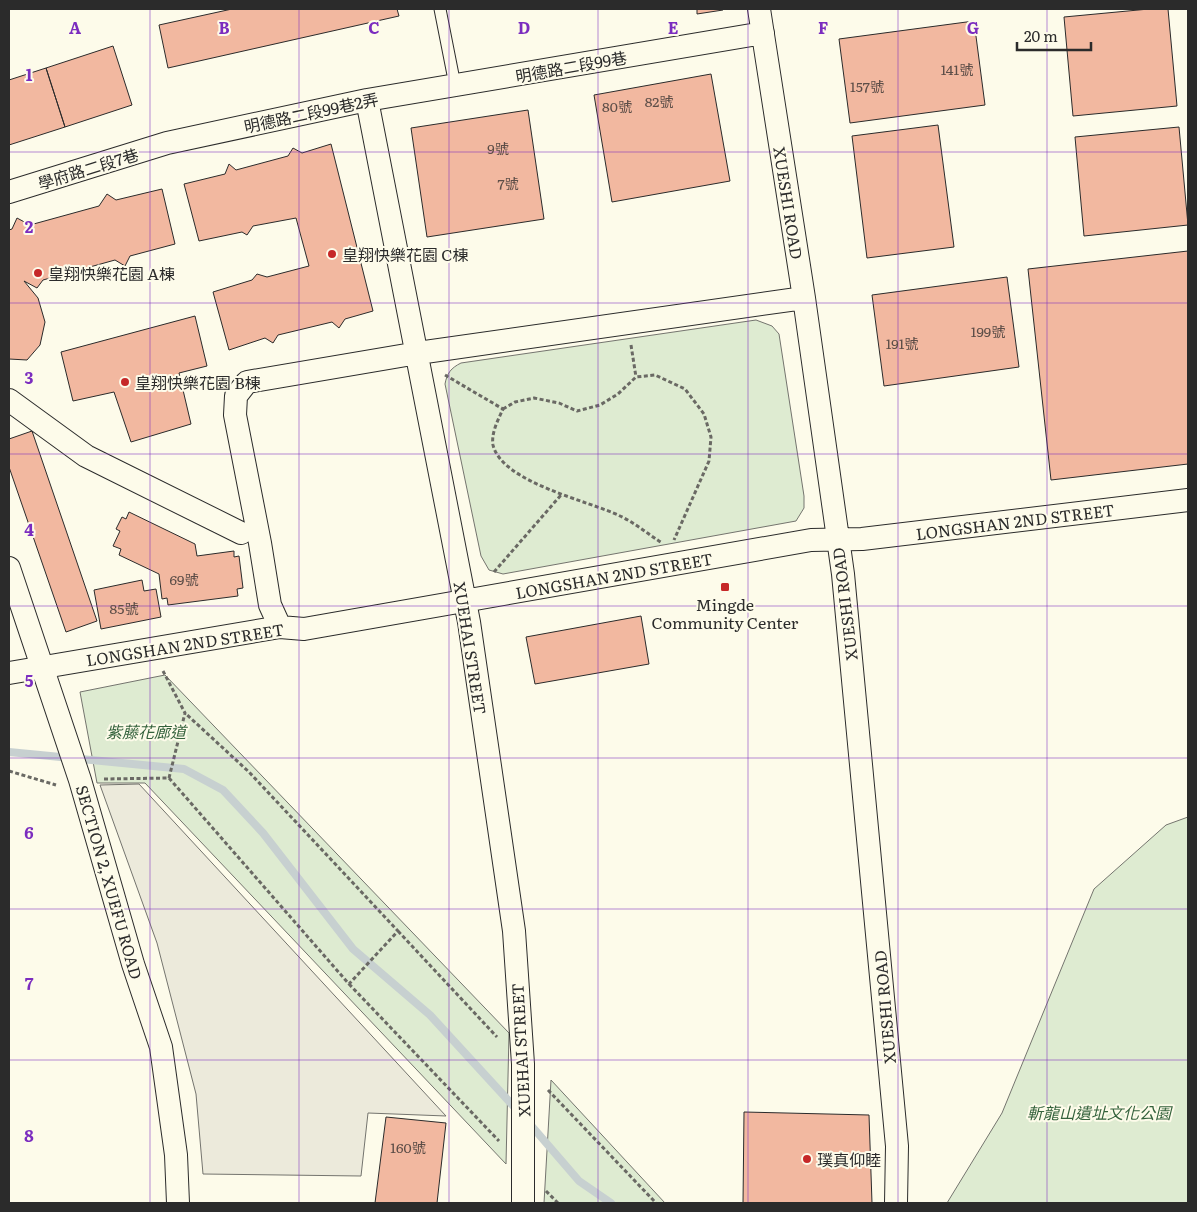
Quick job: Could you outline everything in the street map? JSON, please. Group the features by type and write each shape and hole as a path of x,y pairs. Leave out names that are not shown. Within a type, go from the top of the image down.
{"street":[{"name":"XUESHI ROAD","path":"759,9 804,298 836,538 843,574 896,1136 896,1203"},
{"name":"明德路二段99巷","path":"455,85 763,33"},
{"name":"明德路二段99巷2弄","path":"167,143 367,100 455,85"},
{"name":"XUEHAI STREET","path":"367,100 465,600 514,932 523,1064 523,1203"},
{"name":"學府路二段7巷","path":"9,192 167,143"},
{"path":"280,627 270,604 235,415 236,396 247,382 418,353 804,298"},
{"path":"9,400 86,456 241,533"},
{"name":"LONGSHAN 2ND STREET","path":"9,673 280,627 304,629 811,540 836,538 862,539 1188,500"},
{"name":"SECTION 2, XUEFU ROAD","path":"9,568 80,780 133,964 160,1047 176,1155 178,1203"}],"lane":[{"path":"440,9 455,85"}],"path":[{"path":"630,343 636,377"},
{"path":"442,374 503,409"},
{"path":"654,375 685,389 704,414 711,438 709,461 670,548 620,516 561,495 524,478 503,460 493,446 495,426 503,409 515,402 534,398 559,403 577,411 600,406 618,394 636,377 654,375"},
{"path":"491,576 561,495"},
{"path":"159,664 185,713 249,772 656,1203"},
{"path":"169,778 185,713"},
{"path":"9,772 59,785 80,780 169,778"},
{"path":"169,778 349,984 524,1166"},
{"path":"349,984 398,931"}],"green space":[{"path":"756,320 772,326 779,334 804,496 804,508 796,521 503,574 489,570 481,556 445,384 448,374 452,369 461,363"},
{"name":"紫藤花廊道","path":"165,675 509,1033 506,1164 145,783 97,783 80,692"},
{"name":"斬龍山遺址文化公園","path":"1188,817 1188,1203 947,1203 1002,1113 1094,889 1166,825"},
{"path":"551,1080 665,1203 544,1203"}],"shaded area":[{"path":"139,784 446,1116 368,1113 361,1176 203,1174 196,1094 157,943 100,785"}],"building":[{"path":"232,9 397,9 399,16 168,68 159,25"},
{"path":"697,9 722,9 723,10 697,14"},
{"path":"1168,9 1177,106 1073,116 1064,17"},
{"path":"974,21 985,105 850,123 839,39"},
{"path":"113,46 132,105 65,127 46,68"},
{"path":"46,68 65,127 9,145 9,80"},
{"path":"711,74 730,181 612,202 594,95"},
{"path":"528,110 544,219 427,237 411,128"},
{"path":"938,125 954,247 867,258 852,136"},
{"path":"1179,127 1188,225 1084,236 1075,137"},
{"name":"皇翔快樂花園 C棟","path":"331,144 373,311 345,319 339,328 332,322 278,335 273,343 265,338 229,350 213,292 252,280 257,274 267,277 309,266 296,218 253,226 247,235 242,232 199,241 184,184 225,174 229,164 236,170 288,156 293,148 302,153"},
{"name":"皇翔快樂花園 A棟","path":"162,189 175,244 130,256 125,266 115,260 43,280 37,288 24,281 38,298 45,322 40,345 27,360 9,359 9,230 12,229 17,218 30,225 99,206 107,194 116,200"},
{"path":"1188,251 1188,464 1051,480 1028,269"},
{"path":"1007,277 1019,367 884,386 872,295"},
{"name":"皇翔快樂花園 B棟","path":"195,316 207,366 179,373 191,424 131,442 114,392 73,401 61,352"},
{"path":"32,431 97,621 66,632 9,467 9,439"},
{"path":"129,512 195,544 197,556 234,551 234,557 239,556 243,588 237,589 238,596 168,605 167,598 162,599 159,574 119,555 121,549 113,546 120,531 116,529 122,517 126,519"},
{"path":"142,580 144,591 156,589 161,617 101,629 94,590"},
{"path":"641,616 649,664 535,684 526,637"},
{"name":"璞真仰睦","path":"744,1112 869,1115 872,1203 743,1203"},
{"path":"386,1117 446,1123 437,1203 375,1203"}],"waterway":[{"path":"9,752 184,769 223,790 263,833 353,949 430,1015 518,1111"},
{"path":"529,1123 579,1181 611,1203"}],"place":[{"name":"皇翔快樂花園 C棟","path":"332,254"},
{"name":"皇翔快樂花園 A棟","path":"38,273"},
{"name":"皇翔快樂花園 B棟","path":"125,382"},
{"name":"Mingde Community Center","path":"725,587"},
{"name":"璞真仰睦","path":"807,1159"}]}
